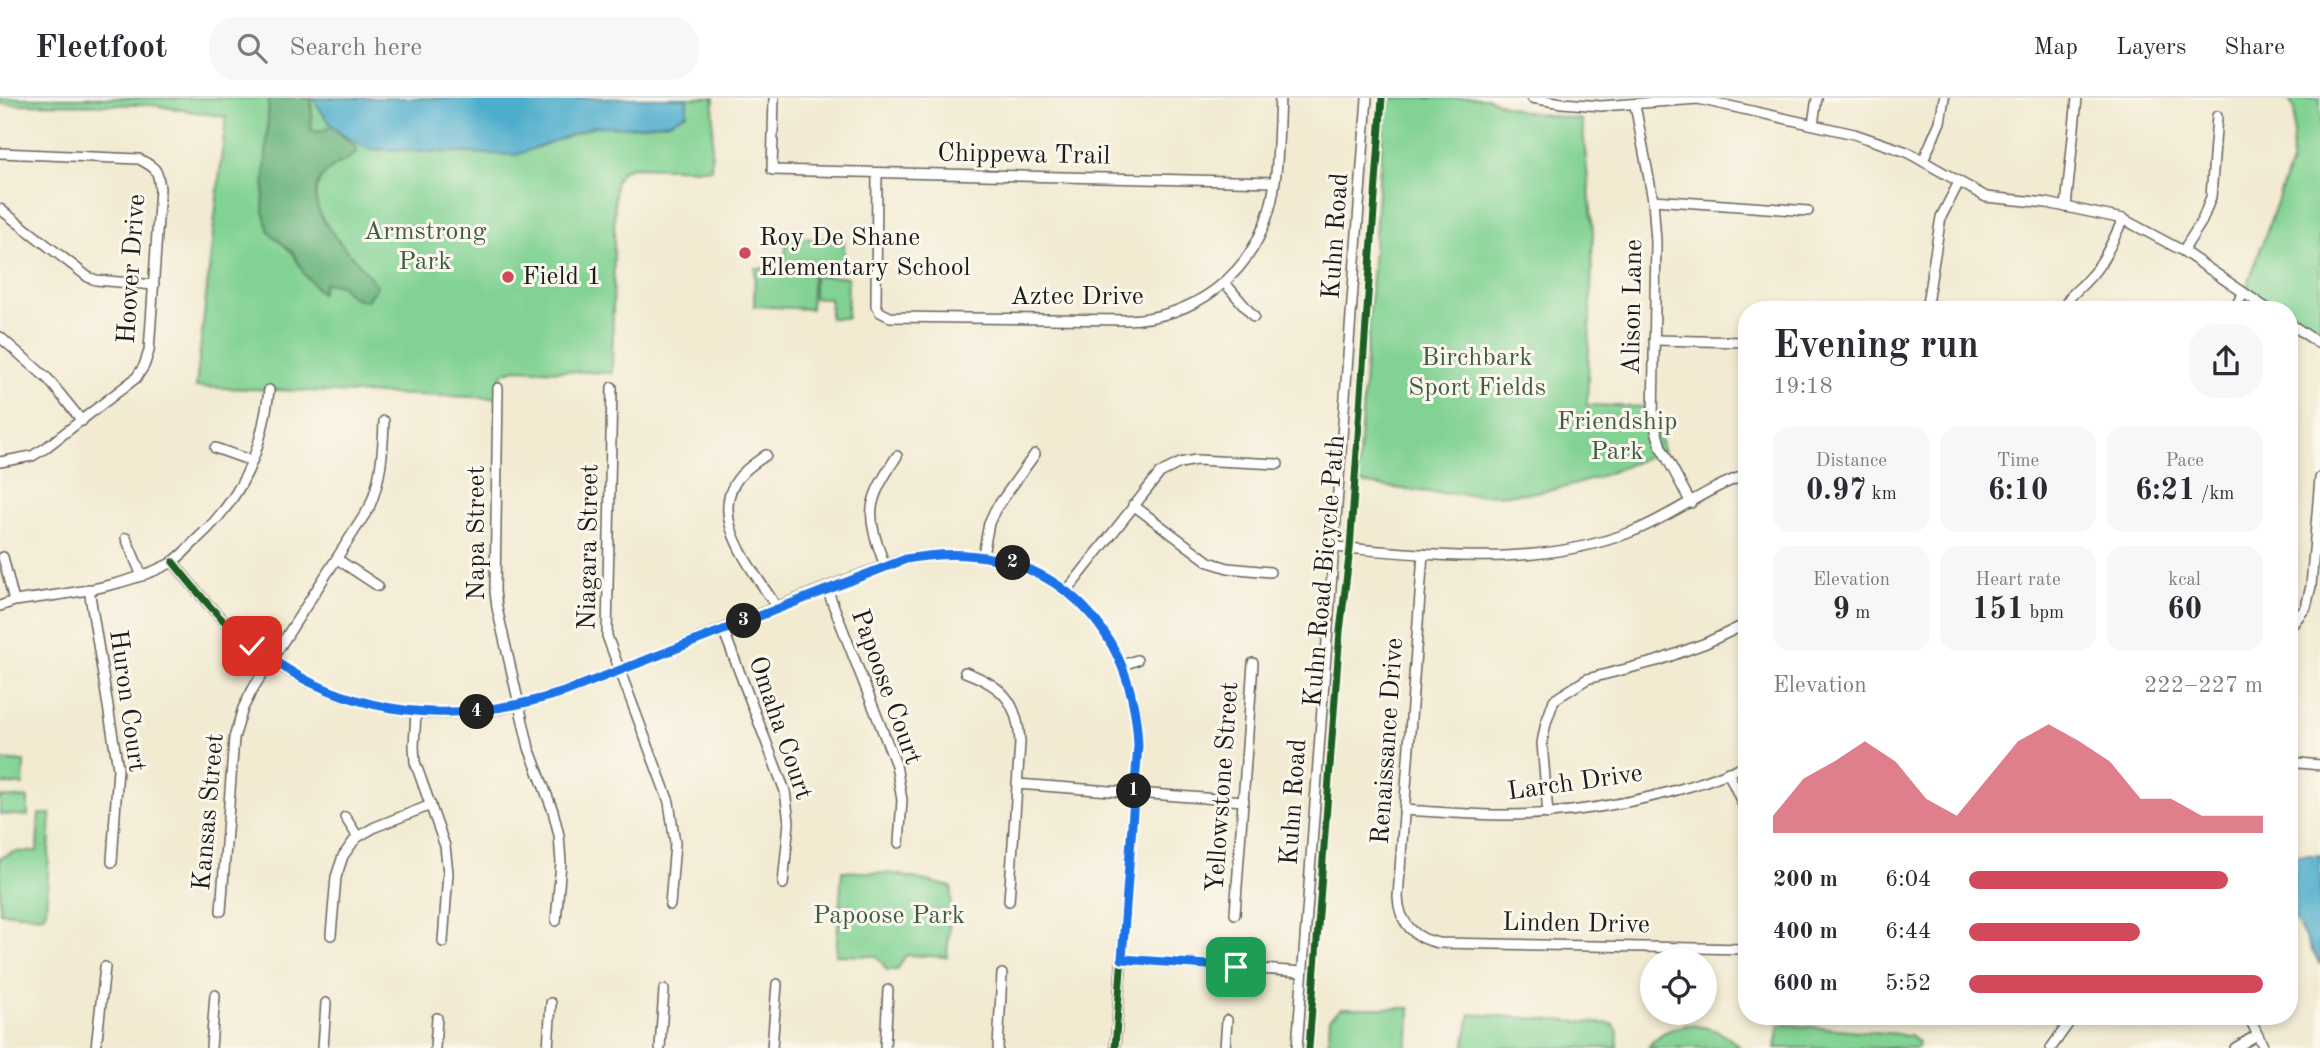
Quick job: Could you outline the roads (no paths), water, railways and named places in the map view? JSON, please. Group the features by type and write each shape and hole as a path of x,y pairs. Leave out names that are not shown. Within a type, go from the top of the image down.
{"street":[{"name":"Chippewa Trail","path":"774,98 772,170 1274,182"},
{"name":"Aztec Drive","path":"877,173 876,306 880,312 890,317 1142,320 1182,310 1225,284 1253,249 1270,208 1280,98"},
{"name":"Kuhn Road","path":"1297,1048 1367,98"},
{"path":"1532,98 1635,105 1699,98 1881,142 1923,161 1978,194 1995,199 2066,207 2123,219 2183,251 2256,301"},
{"path":"1813,124 1817,98"},
{"path":"1923,161 1940,122 1944,98"},
{"path":"2066,207 2077,98"},
{"name":"Alison Lane","path":"1635,105 1653,200 1656,242 1653,420 1661,447 1691,503"},
{"path":"2183,251 2206,214 2211,197 2217,116"},
{"name":"Hoover Drive","path":"0,153 131,157 154,166 158,173 160,189 149,351 144,366 136,378 32,456 0,462"},
{"path":"1927,301 1941,218 1959,182"},
{"path":"1653,200 1808,211"},
{"path":"0,209 96,281 153,285"},
{"path":"2068,301 2074,292 2089,279 2106,254 2123,219"},
{"path":"1225,284 1254,317"},
{"path":"2239,301 2244,293"},
{"path":"2298,329 2320,344"},
{"path":"0,337 48,379 82,421"},
{"path":"1654,340 1738,342"},
{"name":"Niagara Street","path":"612,387 607,636 673,819 675,844 670,905"},
{"name":"Napa Street","path":"498,388 495,591 529,748 553,811 559,835 561,863 556,921"},
{"path":"0,606 142,576 173,562 220,518 238,493 265,422 269,390"},
{"name":"Kansas Street","path":"221,911 234,738 243,708 369,509 382,465 384,421"},
{"path":"215,448 252,461"},
{"path":"983,555 989,523 995,509 1035,454"},
{"path":"766,455 738,479 730,497 728,518 738,547 777,608"},
{"path":"885,566 871,525 870,509 877,487 897,456"},
{"path":"1066,592 1160,473 1180,463 1211,459 1278,464"},
{"path":"2298,617 2306,607 2311,586 2320,478"},
{"path":"1334,547 1514,557 1576,549 1630,532 1738,479"},
{"path":"1133,505 1209,562 1228,568 1270,572"},
{"path":"126,538 142,576"},
{"path":"173,562 221,619 272,659 303,678 341,695 416,712 478,712 518,705 564,692 885,566 930,554 983,555 1030,570 1066,592 1102,628 1123,664 1135,705 1137,725 1134,792 1115,1048"},
{"name":"Renaissance Drive","path":"1408,929 1398,904 1423,554"},
{"path":"4,556 14,601"},
{"path":"337,559 379,586"},
{"name":"Huron Court","path":"89,589 118,768 112,862"},
{"name":"Papoose Court","path":"827,589 896,765 902,795 899,843"},
{"path":"1548,814 1542,743 1545,723 1554,700 1587,679 1667,657 1738,628"},
{"name":"Omaha Court","path":"723,629 785,791 789,822 783,884"},
{"path":"1123,664 1137,660"},
{"name":"Yellowstone Street","path":"1234,914 1253,663"},
{"path":"965,672 995,685 1010,702 1015,713 1020,743 1009,901"},
{"path":"416,712 415,762 445,846 448,873 443,942"},
{"path":"2298,763 2320,765"},
{"name":"Larch Drive","path":"1404,810 1506,815 1548,814 1631,800 1687,786 1738,768"},
{"path":"1728,772 1738,794"},
{"path":"1017,784 1244,800"},
{"path":"331,935 336,877 343,856 358,836 431,805"},
{"path":"345,817 358,836"},
{"name":"Linden Drive","path":"1408,929 1424,939 1439,943 1738,948"},
{"path":"1122,959 1302,972"},
{"path":"96,1048 105,967"},
{"path":"998,1048 1002,974"},
{"path":"772,1048 777,984"},
{"path":"660,1048 664,990"},
{"path":"885,1048 888,990"},
{"path":"211,1048 215,995"},
{"path":"323,1048 326,1003"},
{"path":"548,1048 551,1003"},
{"path":"435,1048 437,1018"},
{"path":"1225,1048 1227,1020"},
{"path":"2253,1025 2264,1048"},
{"path":"2051,1048 2066,1026"},
{"path":"2235,1048 2257,1035"}],"water":[{"path":"313,98 687,98 687,113 670,122 631,127 595,126 516,155 369,149 350,140 336,129"},
{"path":"2298,855 2320,855 2320,965 2298,925"}],"place":[{"name":"Roy De Shane Elementary School","path":"745,253"},
{"name":"Field 1","path":"508,277"}],"park label":[{"name":"Armstrong Park","path":"425,247"},
{"name":"Birchbark Sport Fields","path":"1477,373"},
{"name":"Friendship Park","path":"1617,437"},
{"name":"Papoose Park","path":"889,916"}]}
